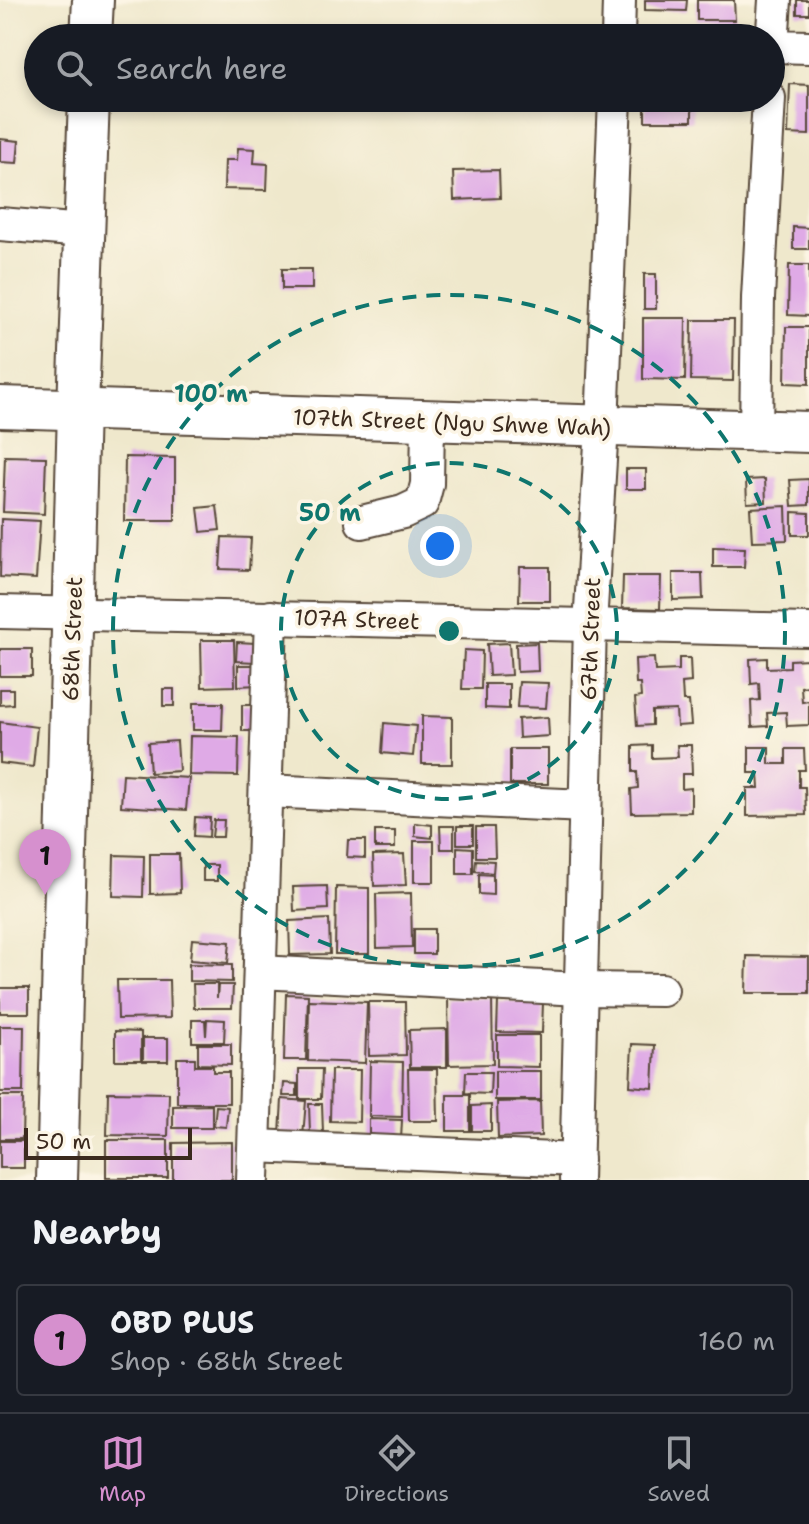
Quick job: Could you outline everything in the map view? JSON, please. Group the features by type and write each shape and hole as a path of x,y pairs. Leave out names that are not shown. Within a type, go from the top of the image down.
{"main road":[{"path":"92,24 93,0"},
{"name":"68th Street","path":"57,1180 88,112"},
{"name":"107th Street (Ngu Shwe Wah)","path":"0,407 809,432"}],"street":[{"path":"618,24 619,0"},
{"path":"773,24 775,0"},
{"path":"785,46 809,47"},
{"name":"67th Street","path":"576,1170 590,625 602,427 614,112"},
{"path":"756,431 758,298 768,112"},
{"path":"0,224 84,231"},
{"path":"362,522 403,512 422,503 427,484 428,421"},
{"name":"107A Street","path":"0,612 809,630"},
{"path":"253,1180 271,617"},
{"path":"266,791 585,806"},
{"path":"260,972 581,989 662,990"},
{"path":"255,1146 576,1170"}],"building":[{"path":"645,0 687,0 686,11 645,10"},
{"path":"697,0 734,0 735,20 697,20"},
{"path":"797,0 809,0 809,14 797,14"},
{"path":"790,84 809,85 809,135 788,134"},
{"path":"645,112 692,112 692,121 645,121"},
{"path":"0,139 19,141 17,163 0,162"},
{"path":"238,148 255,149 254,163 268,164 267,190 224,189 225,160 237,160"},
{"path":"499,170 500,198 454,200 453,171"},
{"path":"793,227 809,228 809,249 793,249"},
{"path":"789,265 809,265 809,316 788,315"},
{"path":"282,269 312,269 312,289 282,289"},
{"path":"644,274 656,274 656,309 644,309"},
{"path":"643,318 686,318 685,380 643,379"},
{"path":"692,320 734,320 733,381 691,380"},
{"path":"786,327 809,327 809,384 785,383"},
{"path":"5,456 46,457 44,514 3,512"},
{"path":"125,457 175,458 175,521 124,521"},
{"path":"626,469 646,469 646,489 626,489"},
{"path":"765,479 766,502 747,503 746,480"},
{"path":"809,479 809,505 792,506 790,480"},
{"path":"217,506 220,530 201,532 198,508"},
{"path":"786,506 787,540 752,541 750,508"},
{"path":"792,512 809,513 809,535 792,535"},
{"path":"1,519 40,521 36,579 0,577"},
{"path":"222,537 251,538 249,570 220,569"},
{"path":"713,547 745,548 744,567 713,567"},
{"path":"520,567 550,567 550,601 519,601"},
{"path":"673,573 702,573 703,599 673,600"},
{"path":"623,576 661,576 660,609 622,608"},
{"path":"201,640 234,640 235,686 202,687"},
{"path":"237,642 255,643 255,662 236,661"},
{"path":"509,643 511,675 489,676 487,644"},
{"path":"537,643 538,671 517,672 516,644"},
{"path":"0,649 32,649 32,676 0,676"},
{"path":"464,650 482,651 481,689 462,689"},
{"path":"654,658 655,671 679,670 679,658 690,658 691,682 682,683 683,701 689,701 691,725 677,726 676,710 652,711 652,725 637,726 635,698 641,697 640,684 636,684 635,659"},
{"path":"767,658 767,668 790,667 790,660 808,659 809,686 801,687 802,702 809,701 809,725 787,726 786,712 767,713 768,726 752,727 751,701 760,700 759,683 751,684 750,659"},
{"path":"238,665 258,665 258,685 238,686"},
{"path":"519,682 548,683 546,708 517,707"},
{"path":"485,684 509,684 509,709 485,708"},
{"path":"0,689 13,689 13,704 0,705"},
{"path":"163,689 174,689 174,706 163,706"},
{"path":"193,703 223,703 222,730 193,730"},
{"path":"242,705 260,705 260,731 242,731"},
{"path":"422,716 452,717 452,764 422,764"},
{"path":"548,717 549,736 519,738 518,719"},
{"path":"0,722 37,727 33,767 0,763"},
{"path":"384,723 416,726 413,756 382,753"},
{"path":"190,736 239,737 238,776 189,775"},
{"path":"177,741 179,771 150,773 148,743"},
{"path":"652,745 652,758 678,757 677,745 691,745 692,774 682,774 682,789 691,788 691,812 632,813 631,789 638,788 637,772 633,772 633,746"},
{"path":"749,747 769,747 769,764 786,764 786,749 804,749 805,770 799,770 799,787 805,787 806,815 747,816 747,788 759,788 758,773 749,773"},
{"path":"510,749 548,749 548,784 510,784"},
{"path":"123,774 189,778 186,810 121,806"},
{"path":"195,817 210,818 209,837 194,836"},
{"path":"214,820 224,820 223,837 212,837"},
{"path":"415,823 432,825 432,838 415,836"},
{"path":"440,826 454,826 454,849 441,849"},
{"path":"457,826 473,826 473,844 457,844"},
{"path":"476,827 494,827 495,857 476,857"},
{"path":"375,831 395,831 395,848 375,848"},
{"path":"348,840 365,840 365,858 347,857"},
{"path":"414,841 434,841 434,882 414,882"},
{"path":"457,847 473,848 473,874 457,874"},
{"path":"150,854 179,854 180,893 150,894"},
{"path":"404,854 406,885 374,886 373,855"},
{"path":"114,855 144,856 143,897 113,896"},
{"path":"476,860 494,861 493,873 475,871"},
{"path":"203,865 217,865 217,881 203,881"},
{"path":"479,874 493,875 493,895 479,894"},
{"path":"327,886 328,909 294,911 293,887"},
{"path":"336,887 369,888 369,954 335,954"},
{"path":"411,893 412,947 377,948 376,894"},
{"path":"329,919 330,954 290,955 289,921"},
{"path":"414,929 434,929 434,954 414,954"},
{"path":"192,939 230,942 228,963 190,960"},
{"path":"747,956 809,957 809,993 746,993"},
{"path":"189,964 232,965 232,982 189,981"},
{"path":"117,980 169,980 170,1018 118,1019"},
{"path":"193,984 217,984 217,998 218,985 233,985 232,1008 194,1008"},
{"path":"0,988 29,988 29,1013 0,1013"},
{"path":"286,994 308,995 306,1060 284,1060"},
{"path":"448,998 492,998 493,1064 449,1065"},
{"path":"309,1000 367,1002 365,1063 308,1061"},
{"path":"498,1001 543,1002 542,1033 497,1032"},
{"path":"368,1002 405,1002 406,1055 369,1056"},
{"path":"207,1019 225,1020 224,1042 192,1042 192,1020 205,1020 206,1036"},
{"path":"0,1026 24,1026 23,1092 0,1092"},
{"path":"447,1029 447,1067 410,1067 409,1030"},
{"path":"115,1031 141,1032 141,1060 115,1060"},
{"path":"497,1035 539,1035 539,1067 497,1066"},
{"path":"143,1038 168,1038 168,1061 143,1061"},
{"path":"198,1044 231,1044 231,1065 198,1064"},
{"path":"632,1044 655,1045 653,1088 630,1086"},
{"path":"177,1058 195,1058 195,1066 213,1066 213,1072 229,1072 229,1103 177,1103"},
{"path":"370,1061 403,1062 402,1117 369,1116"},
{"path":"299,1069 322,1069 321,1099 299,1099"},
{"path":"408,1069 437,1069 438,1121 409,1121"},
{"path":"331,1070 360,1070 359,1122 330,1121"},
{"path":"495,1071 541,1071 541,1100 495,1100"},
{"path":"466,1072 491,1072 490,1094 465,1093"},
{"path":"284,1083 297,1084 297,1096 283,1096"},
{"path":"108,1092 169,1093 168,1136 107,1135"},
{"path":"447,1095 470,1095 470,1131 447,1131"},
{"path":"0,1096 23,1096 22,1139 0,1139"},
{"path":"282,1099 306,1101 303,1136 280,1135"},
{"path":"540,1101 541,1136 498,1138 497,1102"},
{"path":"309,1104 322,1104 323,1133 310,1133"},
{"path":"212,1105 212,1128 173,1128 173,1106"},
{"path":"491,1105 491,1131 472,1131 472,1106"},
{"path":"216,1106 228,1107 226,1127 214,1126"},
{"path":"369,1119 402,1120 401,1140 369,1140"},
{"path":"106,1140 168,1140 168,1178 106,1178"},
{"path":"0,1141 24,1141 24,1168 0,1168"},
{"path":"232,1142 232,1180 173,1180 173,1143"}],"place":[{"name":"OBD PLUS","path":"45,895"}]}
